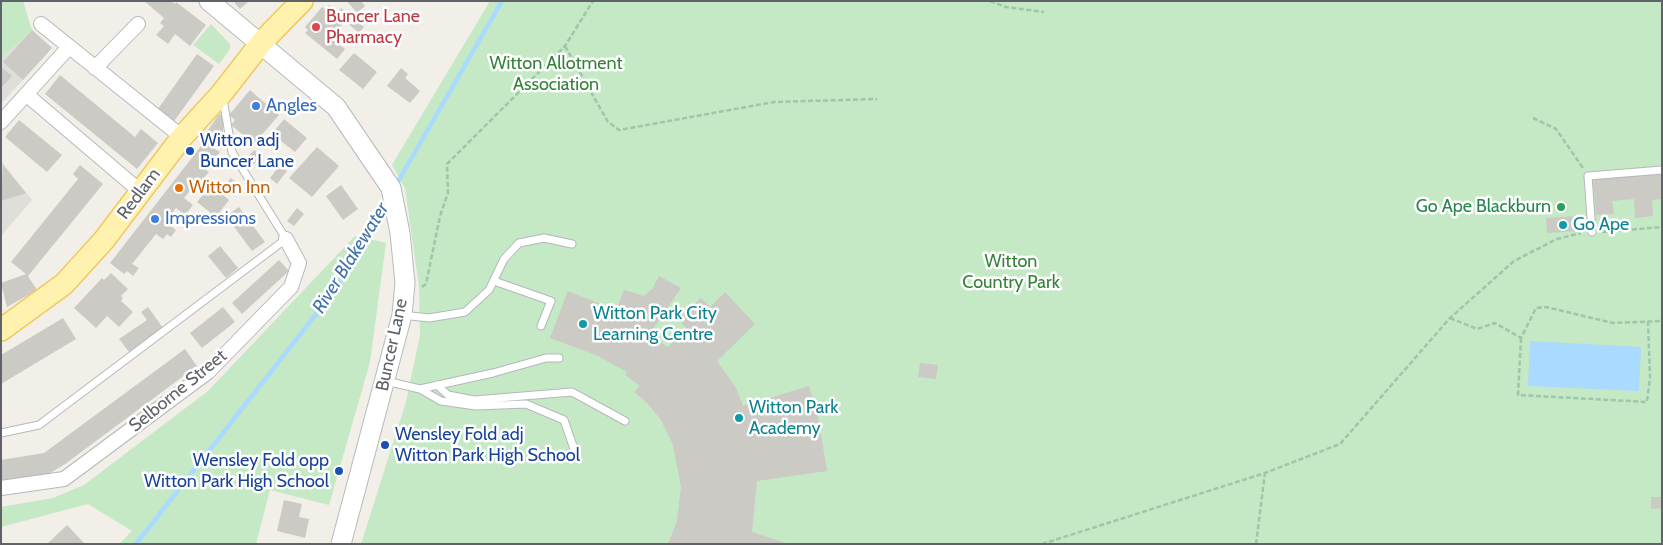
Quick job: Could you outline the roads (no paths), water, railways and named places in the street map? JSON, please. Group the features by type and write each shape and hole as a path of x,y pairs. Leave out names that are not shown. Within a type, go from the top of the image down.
{"main road":[{"name":"Buncer Lane","path":"209,1 336,107 391,188 400,233 405,283 402,306 386,380 342,544"},
{"name":"Redlam","path":"2,328 64,284 104,240 182,137 222,93 260,43 302,1"}],"street":[{"path":"41,24 182,137"},
{"path":"95,68 138,24"},
{"path":"1,122 70,47"},
{"path":"27,95 141,192"},
{"name":"Selborne Street","path":"1,488 64,479 208,372 291,287 299,263 286,239"}],"lane":[{"path":"1,433 39,425 286,239 232,152 222,93"},
{"path":"1592,232 1588,176 1662,170"},
{"path":"402,306 429,318 465,312 489,290 504,258 519,242 544,238 572,244"},
{"path":"494,281 551,301 541,326"},
{"path":"420,389 546,358 559,358"},
{"path":"386,380 420,389 441,400 476,406 526,404 564,420 574,449"},
{"path":"437,385 448,395 474,400 572,392 624,421"}],"water":[{"path":"1530,341 1641,347 1639,391 1528,386"}],"waterway":[{"name":"River Blakewater","path":"396,185 502,1"},
{"name":"River Blakewater","path":"136,544 335,290 387,200"}],"place":[{"name":"Buncer Lane Pharmacy","path":"316,27"},
{"name":"Angles","path":"256,106"},
{"name":"Witton adj Buncer Lane","path":"190,151"},
{"name":"Witton Inn","path":"179,188"},
{"name":"Go Ape Blackburn","path":"1561,207"},
{"name":"Impressions","path":"155,219"},
{"name":"Go Ape","path":"1563,225"},
{"name":"Witton Park City Learning Centre","path":"583,324"},
{"name":"Witton Park Academy","path":"739,418"},
{"name":"Wensley Fold adj Witton Park High School","path":"385,445"},
{"name":"Wensley Fold opp Witton Park High School","path":"339,471"}],"park label":[{"name":"Witton Allotment Association","path":"556,74"},
{"name":"Witton Country Park","path":"1011,272"}]}
